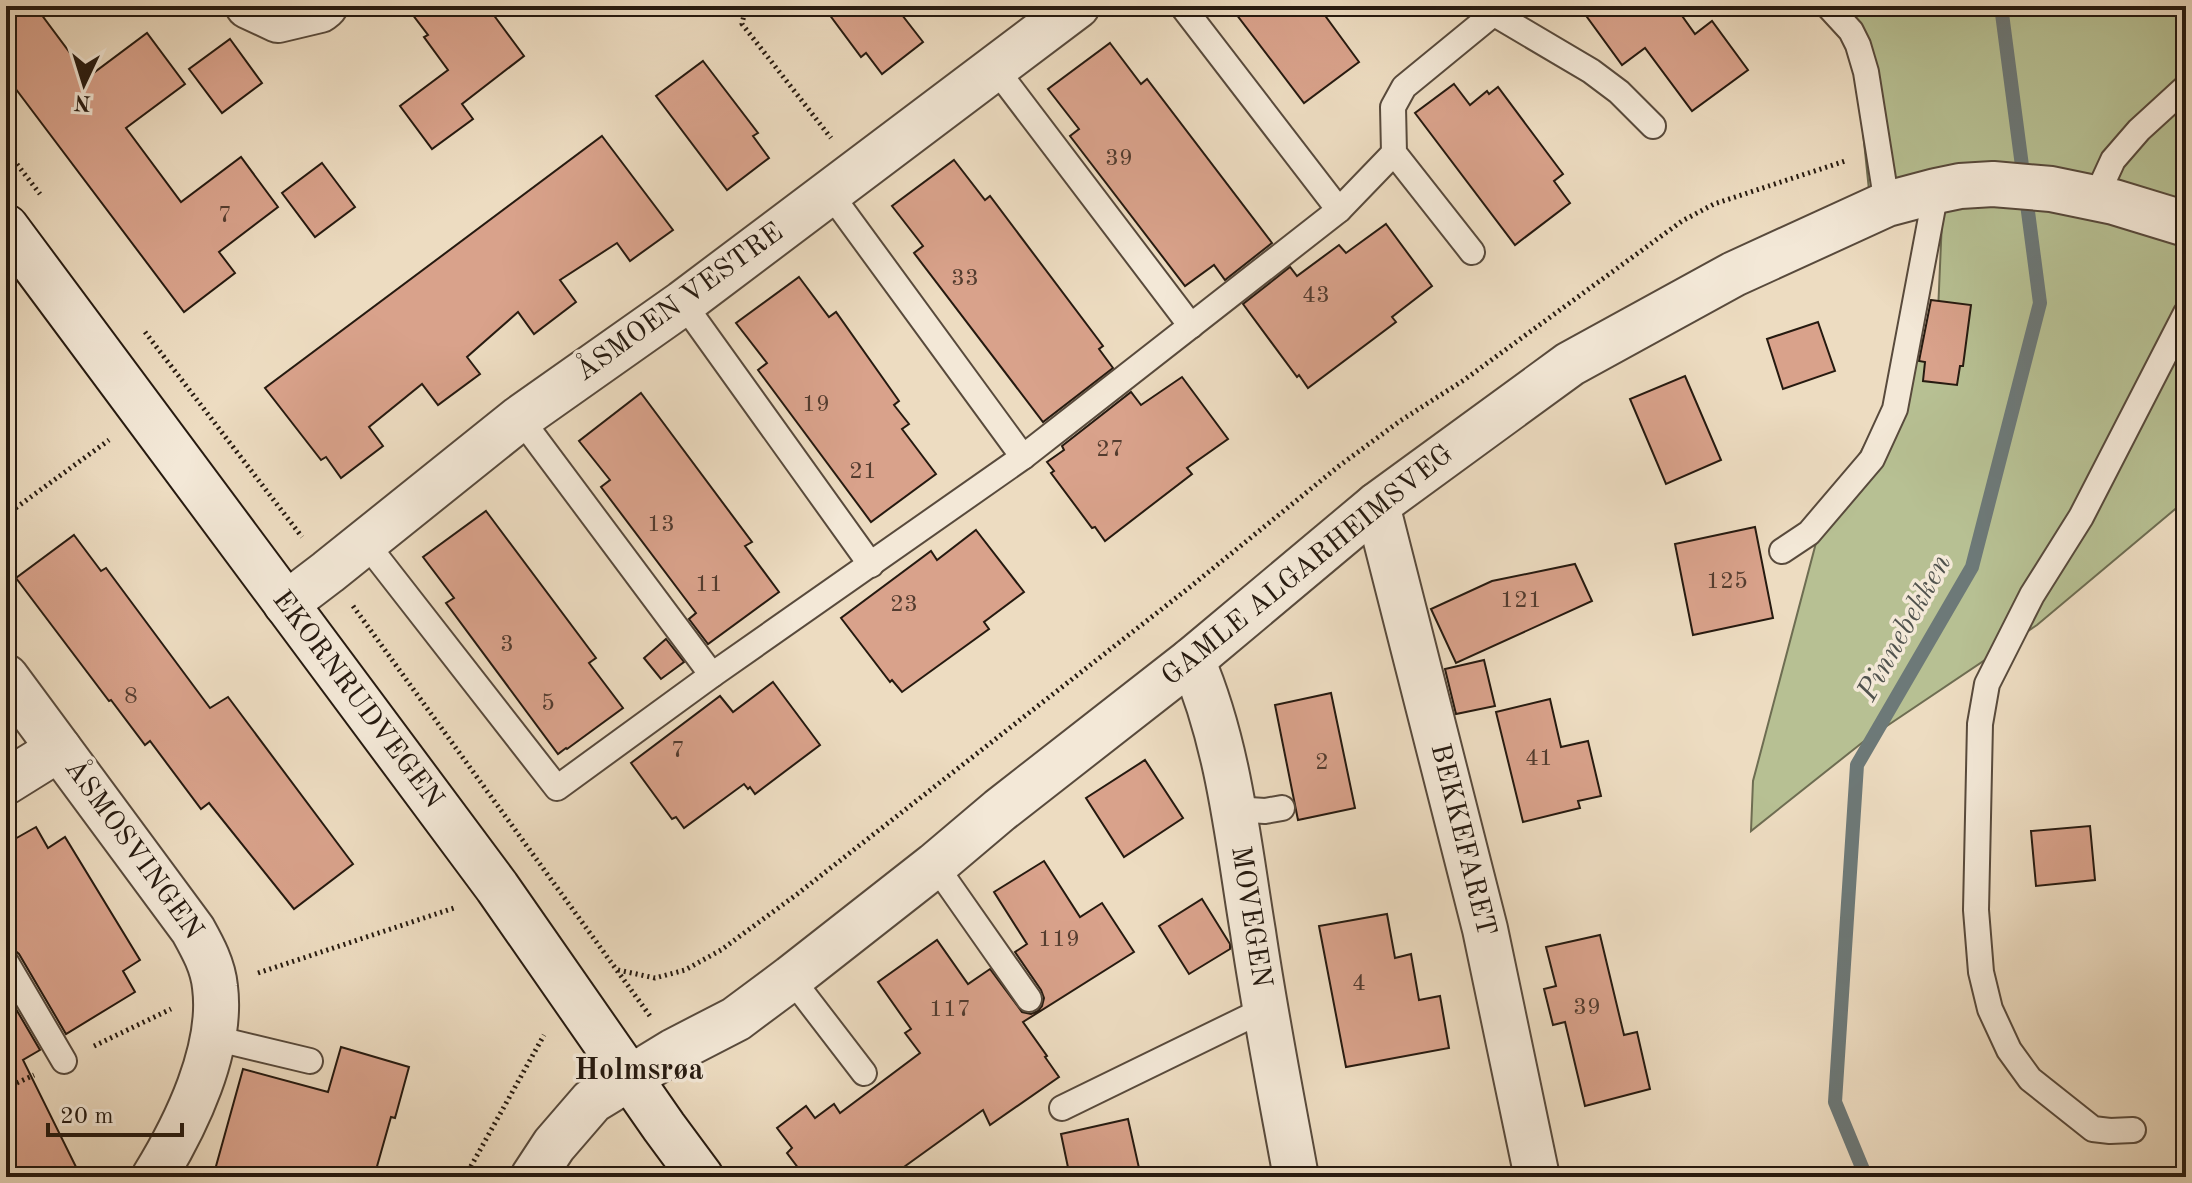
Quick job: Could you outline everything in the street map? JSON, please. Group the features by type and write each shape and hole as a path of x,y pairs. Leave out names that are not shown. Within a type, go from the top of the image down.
{"street":[{"path":"248,6 278,20 320,10 325,6"},
{"name":"ÅSMOEN VESTRE","path":"286,604 520,418 683,303 1077,6"},
{"name":"GAMLE ALGARHEIMSVEG","path":"533,1177 559,1138 592,1101 629,1077 736,1019 791,978 1192,660 1377,505 1570,364 1734,274 1887,204 1936,191 1993,184 2051,189 2096,197 2186,224"},
{"name":"EKORNRUDVEGEN","path":"6,227 497,887 701,1177"},
{"name":"BEKKEFARET","path":"1377,505 1485,929 1537,1177"},
{"name":"MOVEGEN","path":"1192,660 1216,728 1233,809 1296,1177"},
{"name":"ÅSMOSVINGEN","path":"6,677 193,930 212,970 215,987 214,1038 203,1077 168,1154 154,1177"},
{"name":"ÅSMOSVINGEN","path":"6,782 59,749"}],"lane":[{"path":"1182,6 1339,210"},
{"path":"1828,6 1851,31 1858,45 1866,72 1887,204"},
{"path":"1472,252 1394,153 1393,107 1404,87 1487,10 1591,71 1619,92 1653,126"},
{"path":"995,68 1191,326"},
{"path":"2096,197 2113,160 2139,130 2186,87"},
{"path":"365,542 557,788 1023,457 1339,210 1394,153"},
{"path":"843,182 1023,457"},
{"path":"1782,551 1809,533 1872,459 1895,409 1936,191"},
{"path":"683,303 871,565"},
{"path":"2133,1130 2093,1129 2030,1079 2009,1050 1990,1009 1981,972 1976,910 1980,724 1987,684 2032,595 2081,517 2186,313"},
{"path":"520,418 712,675"},
{"path":"1233,809 1265,811 1282,808"},
{"path":"935,865 1029,999"},
{"path":"6,962 64,1061"},
{"path":"791,978 864,1073"},
{"path":"1062,1108 1265,1009"},
{"path":"214,1038 310,1061"}],"path":[{"path":"746,6 742,24 843,182"},
{"path":"6,515 145,414"},
{"path":"6,1088 215,987 454,909 497,887"},
{"path":"465,1177 544,1034"}],"green space":[{"path":"1821,6 2186,6 2186,500 2037,625 1863,742 1751,831 1753,781 1821,524 1938,312 1943,197 1869,190 1852,25"}],"building":[{"path":"6,6 35,6 88,77 147,33 185,84 126,128 181,202 241,157 278,207 219,252 235,273 184,312 6,76"},
{"path":"406,6 487,6 524,56 462,104 473,119 432,149 400,106 448,70 424,37 428,35"},
{"path":"823,6 895,6 923,42 882,74 866,53 861,57"},
{"path":"1230,6 1318,6 1359,62 1304,103"},
{"path":"1579,6 1675,6 1695,34 1712,21 1748,70 1692,111 1645,48 1622,65"},
{"path":"230,39 262,83 222,113 189,69"},
{"path":"1110,43 1141,84 1147,79 1272,243 1225,280 1214,265 1185,286 1070,136 1079,129 1048,89"},
{"path":"703,61 758,133 753,136 769,158 727,190 656,96"},
{"path":"1454,84 1470,105 1487,91 1489,94 1498,87 1563,174 1554,181 1570,203 1515,245 1415,113"},
{"path":"602,136 673,230 630,261 617,243 560,280 576,302 534,334 518,312 467,357 480,374 438,405 422,384 369,427 383,446 341,478 326,457 321,460 265,388"},
{"path":"954,160 985,200 990,196 1103,346 1099,349 1113,368 1043,422 914,253 923,246 892,206"},
{"path":"322,163 355,207 315,237 282,193"},
{"path":"1386,224 1432,286 1392,317 1396,322 1308,388 1243,304 1290,267 1297,276 1339,245 1346,253"},
{"path":"799,277 829,317 836,312 899,401 894,405 909,424 902,429 936,474 871,522 758,370 767,363 736,323"},
{"path":"1931,300 1971,305 1963,366 1960,366 1957,385 1923,381 1925,362 1919,361"},
{"path":"1818,322 1835,371 1783,389 1767,339"},
{"path":"1685,376 1721,460 1666,484 1630,399"},
{"path":"1182,377 1228,439 1187,468 1192,474 1105,541 1051,473 1054,471 1047,462 1064,450 1062,446 1131,392 1141,405"},
{"path":"641,393 752,542 745,546 779,592 708,644 689,619 696,613 601,487 610,480 579,441"},
{"path":"486,511 596,658 589,663 623,708 558,754 446,603 454,598 423,557"},
{"path":"1755,527 1773,618 1693,635 1675,544"},
{"path":"976,530 1024,592 984,622 989,629 902,692 892,680 890,682 841,618 931,551 937,560"},
{"path":"74,535 101,571 106,568 210,708 228,697 353,864 294,909 209,803 201,809 150,741 145,745 16,578"},
{"path":"1575,564 1592,601 1456,663 1431,609 1492,581"},
{"path":"666,639 684,662 661,679 644,658"},
{"path":"1484,660 1495,706 1456,714 1445,669"},
{"path":"773,682 820,745 755,794 744,784 684,828 676,817 672,819 631,763 720,696 733,712"},
{"path":"1331,693 1355,808 1298,820 1275,705"},
{"path":"1550,699 1561,747 1588,741 1601,796 1578,801 1580,808 1523,822 1496,712"},
{"path":"1145,760 1183,818 1124,857 1086,798"},
{"path":"2090,826 2095,880 2036,886 2031,831"},
{"path":"36,827 48,848 65,837 140,960 123,971 135,992 66,1034 19,954 6,947 6,844"},
{"path":"1044,861 1080,917 1102,903 1134,952 1023,1022 1059,1077 990,1125 983,1110 890,1177 805,1177 787,1153 792,1148 777,1128 806,1106 815,1118 834,1104 840,1113 920,1053 905,1033 911,1029 878,982 937,940 968,984 990,969 1022,1012 1031,1014 1042,1006 1044,998 1041,990 1015,952 1027,944 994,892"},
{"path":"1202,899 1230,944 1230,949 1189,974 1159,926"},
{"path":"1387,914 1395,958 1411,954 1419,1000 1440,996 1449,1048 1346,1067 1319,926"},
{"path":"1600,935 1624,1035 1637,1032 1650,1089 1585,1106 1565,1022 1553,1025 1544,989 1556,986 1546,947"},
{"path":"6,992 40,1050 23,1060 81,1177 6,1177"},
{"path":"341,1047 409,1067 374,1177 213,1177 243,1069 328,1092"},
{"path":"1128,1119 1141,1177 1070,1177 1061,1134"}],"waterway":[{"name":"Pinnebekken","path":"1866,1177 1835,1102 1857,765 1972,567 2040,303 2001,6"}],"district":[{"name":"Holmsrøa","path":"639,1071"}]}
